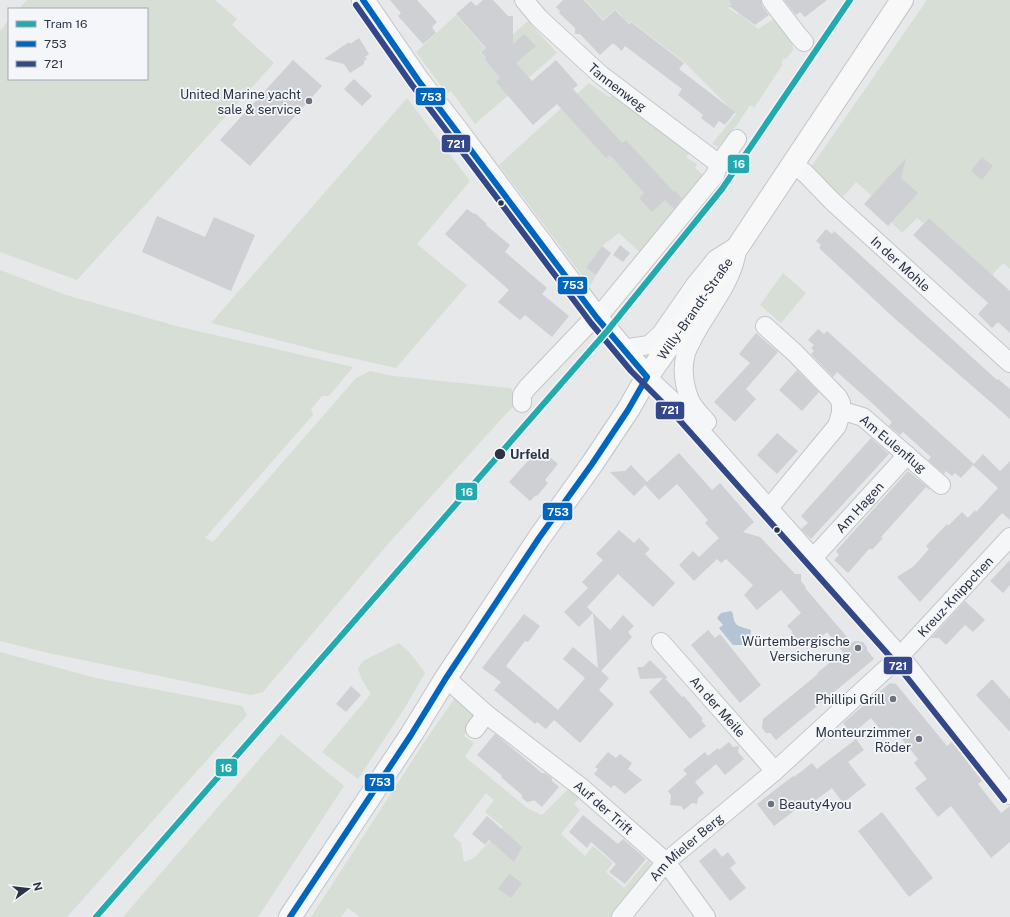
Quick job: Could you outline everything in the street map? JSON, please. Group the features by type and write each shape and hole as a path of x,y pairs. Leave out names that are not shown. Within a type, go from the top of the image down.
{"main road":[{"path":"363,0 418,80 597,318 647,377"},
{"name":"Willy-Brandt-Straße","path":"290,917 446,678 540,538 592,464 628,410 647,377 739,245 902,0"}],"street":[{"name":"Tannenweg","path":"524,0 539,18 600,75 719,164"},
{"path":"771,0 804,42"},
{"path":"522,403 522,395 527,388 588,324 597,318 715,175 719,164 737,139"},
{"name":"In der Mohle","path":"793,164 1010,363"},
{"path":"622,349 649,345 661,334 695,285 716,259 739,245"},
{"path":"739,245 733,269 727,283 694,336 686,353 684,378 689,398 695,409 734,454 746,483"},
{"name":"Am Eulenflug","path":"765,326 795,353 838,397 841,403 841,413 836,426 769,508"},
{"path":"647,377 679,407 900,656 1010,795"},
{"name":"Am Eulenflug","path":"841,413 850,413 863,416 942,485"},
{"name":"Am Hagen","path":"813,558 907,456"},
{"name":"Kreuz-Knippchen","path":"900,656 1010,537"},
{"name":"An der Meile","path":"661,642 775,771"},
{"name":"Am Mieler Berg","path":"621,917 666,862 775,771 900,656"},
{"name":"Auf der Trift","path":"446,678 486,714 582,788 666,862 706,917"},
{"path":"475,729 486,714"}],"shaded area":[{"path":"27,0 215,0 237,19 232,25 274,63 77,280 0,252 0,31 8,21 8,80 148,80 148,8 20,8"},
{"path":"585,0 729,0 732,5 728,8 737,14 738,13 758,29 777,17 792,40 793,50 786,59 784,58 781,63 783,64 754,108 750,105 737,125 718,147 712,144 736,114 684,62 631,21 612,45 602,35 622,16 615,9 603,20"},
{"path":"927,0 1010,0 1010,269 1003,263 992,275 929,218 923,223 917,218 902,233 891,222 872,196 856,182 843,197 811,167"},
{"path":"456,15 485,48 480,52 486,58 528,21 557,53 475,124 451,91 447,94 416,52"},
{"path":"589,83 609,97 615,95 692,151 686,157 697,164 695,168 705,177 642,254 619,233 602,246 586,268 596,275 590,286 499,165"},
{"path":"407,98 470,181 417,244 467,285 396,368 329,353 211,323"},
{"path":"0,270 66,295 180,327 353,367 329,396 322,396 311,409 313,415 205,538 213,542 356,378 370,371 393,376 511,388 516,403 388,544 263,692 251,695 44,652 0,641"},
{"path":"783,273 806,293 781,323 760,305"},
{"path":"399,643 410,653 425,673 404,709 358,779 322,752 371,694 362,680 358,669 363,661"},
{"path":"0,652 96,678 242,706 247,715 67,917 0,917"},
{"path":"457,695 472,709 473,713 472,723 464,736 474,743 465,757 527,808 542,815 569,788 579,799 574,804 580,810 561,834 585,856 593,846 613,863 606,872 624,888 648,860 650,861 651,866 613,917 360,917 348,908 341,917 311,917 425,741","holes":["486,793 494,800 485,812 503,827 474,858 464,862 461,843 453,836"]},
{"path":"281,734 344,786 258,917 123,917"}],"water":[{"path":"731,611 738,626 751,630 750,638 742,645 733,645 719,628 723,625 717,618 721,613"}],"building":[{"path":"390,0 417,0 437,22 432,27 436,33 423,44 398,16 401,13"},
{"path":"483,0 493,0 508,16 513,16 513,44 524,34 536,46 516,63 532,81 556,60 578,85 573,89 622,143 626,140 674,192 675,191 682,198 674,209 665,200 652,212 639,198 644,193 610,155 606,158 557,104 533,125 496,82 500,77 490,66 481,52 486,48 456,14 471,1 476,6"},
{"path":"563,0 584,0 603,21 615,10 629,25 631,22 684,63 679,69 735,112 725,125 719,121 714,128 701,118 703,115 678,95 682,89 625,46 622,51 613,43 600,55 580,34 575,34 575,28 559,13 560,11 556,7"},
{"path":"729,0 761,0 762,6 769,15 755,25 729,6 732,5"},
{"path":"784,0 827,0 805,17 800,12 796,15"},
{"path":"359,38 369,54 365,57 367,59 364,61 364,64 350,73 344,64 324,59 349,42 350,44"},
{"path":"293,60 322,86 250,166 220,140"},
{"path":"354,79 372,96 362,106 344,89"},
{"path":"982,157 993,166 982,180 971,171"},
{"path":"906,158 901,178 918,193 888,226 864,204"},
{"path":"467,209 474,214 475,213 487,224 486,225 510,245 505,252 547,288 542,294 569,316 552,337 525,315 520,320 498,302 509,290 445,234"},
{"path":"157,216 205,237 214,217 255,235 231,291 142,252"},
{"path":"929,218 1010,291 1010,333 998,322 992,328 978,314 988,303 913,235"},
{"path":"826,229 832,234 834,231 997,380 998,379 1010,389 1010,419 894,318 819,248 821,245 816,241"},
{"path":"620,245 630,253 623,262 613,255"},
{"path":"602,246 611,253 596,275 586,268"},
{"path":"818,329 824,334 827,331 974,464 961,478 955,473 952,476 946,471 944,474 928,460 931,457 903,432 900,435 889,426 892,422 837,372 833,377 811,354 814,351 811,348 814,345 808,340"},
{"path":"756,333 778,352 746,389 756,399 735,422 714,402 750,363 739,354"},
{"path":"797,370 819,392 802,411 779,390"},
{"path":"777,433 798,451 777,474 757,455"},
{"path":"871,438 889,454 811,539 801,529 808,523 801,516"},
{"path":"542,450 558,464 545,480 548,483 537,496 536,495 530,501 509,482 535,453 537,455"},
{"path":"679,453 712,490 720,483 754,522 743,532 760,537 795,574 801,574 801,581 806,587 805,588 852,643 855,641 863,642 874,659 776,740 770,733 766,733 762,728 763,719 843,652 827,632 807,649 801,642 798,644 790,635 793,632 787,626 801,613 781,590 757,610 744,595 753,585 726,559 721,563 717,559 694,581 679,565 693,551 699,557 719,538 705,523 708,520 677,484 659,500 645,485 634,496 610,472 625,471 631,465 647,482"},
{"path":"983,454 1000,471 1010,461 1010,520 1002,513 920,602 897,577 914,566 929,549 926,546 947,524 948,526 962,512 968,518 975,510 976,512 998,488 973,465"},
{"path":"908,471 930,489 929,490 926,487 881,537 883,538 872,550 870,548 848,573 834,560 839,555 836,551"},
{"path":"619,530 634,543 639,538 650,549 645,554 675,583 653,607 618,574 587,607 593,613 579,627 564,612 588,588 582,582 603,560 596,554"},
{"path":"1010,560 1010,585 1003,593 990,581"},
{"path":"965,601 985,620 973,632 965,625 946,645 939,638 931,638"},
{"path":"593,613 610,630 623,615 634,626 628,632 632,637 601,671 609,678 599,690 614,704 580,743 554,720 546,729 537,722 535,724 494,690 501,682 482,668 524,614 540,626 528,642 525,641 506,666 558,710 585,678 563,659 573,647 598,668"},
{"path":"708,630 715,638 720,634 761,685 740,703 691,645"},
{"path":"650,660 668,678 665,678 682,697 684,696 703,719 701,720 706,726 690,739 649,692 663,678 640,679 637,667 643,667"},
{"path":"992,679 1010,699 1010,732 976,695"},
{"path":"890,683 896,684 947,746 952,742 982,781 978,784 1001,813 1010,806 1010,842 991,858 951,806 938,817 915,788 927,779 914,763 918,759 892,727 884,734 871,718 852,734 843,723"},
{"path":"351,686 361,695 346,712 336,704"},
{"path":"495,734 542,773 545,773 552,778 552,781 559,787 542,807 534,800 527,802 522,798 522,795 477,755"},
{"path":"856,739 864,750 848,762 866,785 843,803 832,788 812,803 810,801 803,806 802,805 774,826 757,804 812,763 817,769"},
{"path":"729,742 733,747 739,746 738,752 744,759 725,775 716,764 695,782 704,793 698,798 697,804 692,803 684,810 681,806 670,805 671,795 668,791 687,774 683,770 705,752 708,756"},
{"path":"608,752 616,758 620,754 632,763 628,769 642,780 625,794 614,785 611,788 594,774 598,769 595,767"},
{"path":"882,812 933,878 909,897 858,831"},
{"path":"583,815 618,844 623,839 646,859 625,884 609,872 616,864 591,842 587,848 569,832"},
{"path":"487,816 522,847 514,862 489,840 485,845 472,834"},
{"path":"715,848 722,857 728,852 736,863 730,868 746,888 730,901 699,861"},
{"path":"509,874 522,883 511,898 498,889"}],"tram line":[{"name":"16","path":"96,917 608,330 722,189 850,0"}],"transit line":[{"name":"753","path":"363,0 418,80 597,318 647,377"},
{"name":"721","path":"356,5 412,85 591,323 631,371 673,413 894,661 1004,800"},
{"name":"753","path":"290,917 539,538 592,464 628,410 647,377"}],"place":[{"name":"United Marine yacht sale & service","path":"309,101"},
{"name":"Urfeld","path":"500,454"},
{"name":"Würtembergische Versicherung","path":"858,648"},
{"name":"Phillipi Grill","path":"893,699"},
{"name":"Monteurzimmer Röder","path":"919,739"},
{"name":"Beauty4you","path":"771,804"}]}
